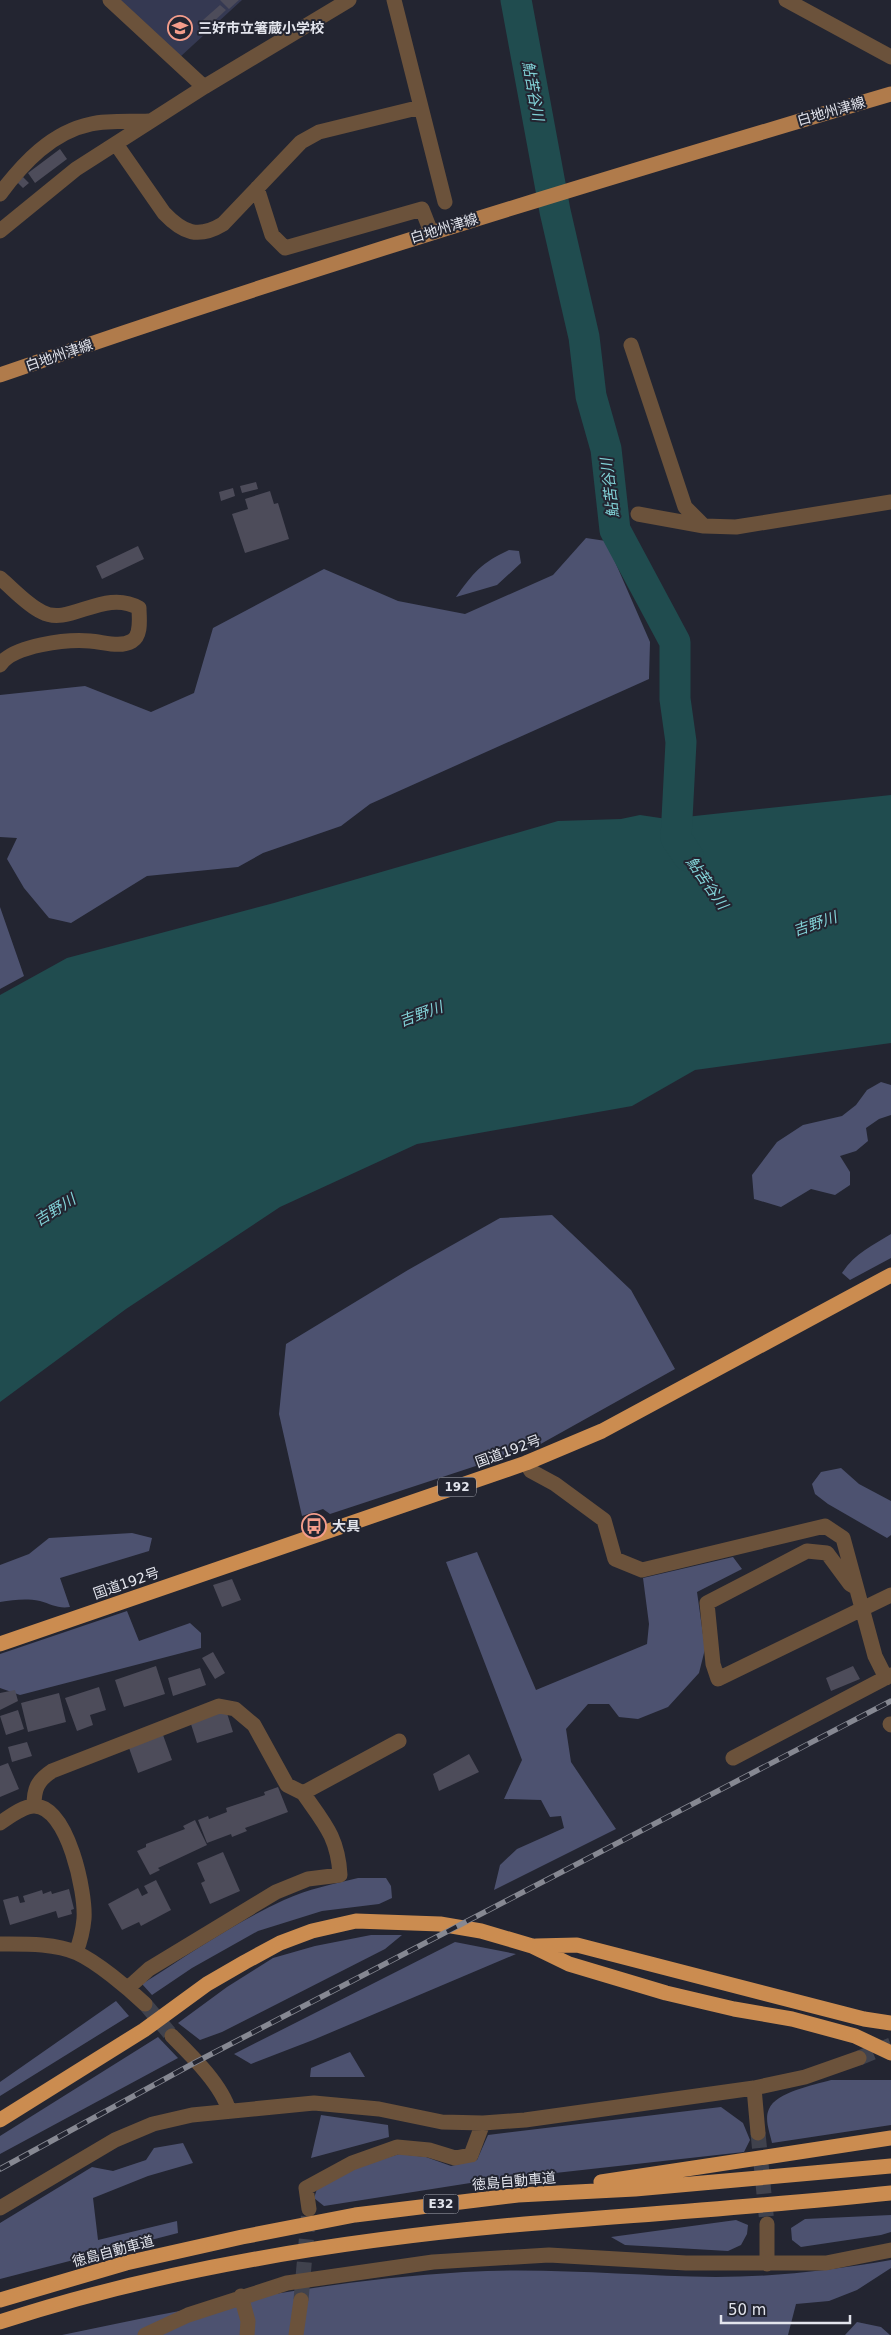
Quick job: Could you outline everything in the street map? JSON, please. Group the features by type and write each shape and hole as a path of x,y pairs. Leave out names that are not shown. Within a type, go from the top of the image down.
{"highway":[{"name":"国道192号","path":"0,1644 526,1463 602,1431 891,1275"},
{"path":"0,2120 144,2030 207,1984 280,1943 312,1931 356,1922 440,1924 481,1931 532,1946 569,1964 666,1993 734,2009 792,2018 855,2036 891,2053"},
{"path":"532,1946 577,1944 864,2019 891,2023"},
{"path":"864,2019 891,2031"},
{"path":"518,2195 891,2138"},
{"name":"徳島自動車道","path":"0,2300 126,2263 242,2237 356,2215 518,2195 635,2188 891,2166"},
{"name":"E32","path":"0,2322 146,2282 254,2260 360,2243 522,2224 818,2201 891,2193"}],"main road":[{"name":"白地州津線","path":"0,375 160,319 431,232 785,124 891,94"}],"street":[{"path":"110,0 204,87"},
{"path":"0,232 76,169 204,87 349,0"},
{"path":"394,0 445,202"},
{"path":"786,0 891,57"},
{"path":"116,144 164,214 178,226 194,234 212,231 223,224 301,142 319,132 421,107"},
{"path":"0,194 17,171 64,133 92,124 152,120"},
{"path":"257,188 272,235 285,248 422,209 431,232"},
{"path":"631,345 685,507 704,526"},
{"path":"638,514 704,526 736,527 891,502"},
{"path":"0,578 43,613 62,615 114,600 128,602 139,608 138,633 133,641 117,644 71,640 25,649 4,658 0,665"},
{"path":"526,1463 531,1471 555,1484 604,1520 615,1559 642,1570 825,1526 843,1538 875,1656 888,1677 733,1758"},
{"path":"856,1588 850,1584 827,1552 807,1551 707,1603 713,1664 718,1679 891,1595"},
{"path":"34,1806 34,1791 40,1779 52,1771 219,1706 235,1709 254,1725 287,1785 303,1793 331,1834 339,1853 340,1875 308,1879 276,1892 149,1969 128,1988"},
{"path":"303,1793 399,1741"},
{"path":"0,1823 18,1812 34,1806 46,1810 63,1829 75,1856 84,1918 76,1952"},
{"path":"0,1944 36,1944 76,1952 128,1988 145,2004"},
{"path":"172,2036 200,2066 226,2102 228,2110"},
{"path":"0,2208 116,2140 153,2124 192,2115 314,2103 379,2109 442,2122 483,2123 525,2120 754,2088 805,2077 859,2058"},
{"path":"754,2088 758,2133"},
{"path":"309,2209 306,2188 352,2162 397,2148 429,2150 455,2158 471,2155 483,2123"},
{"path":"767,2224 767,2264"},
{"path":"144,2335 188,2315 241,2296 286,2283 433,2262 549,2255 686,2263 826,2263 891,2250"},
{"path":"241,2296 248,2321 247,2335"},
{"path":"296,2335 301,2300"}],"shaded area":[{"name":"三好市立箸蔵小学校","path":"118,0 242,0 180,57"},
{"path":"586,538 606,541 650,642 649,679 370,804 341,826 263,853 238,867 147,876 71,923 49,918 24,888 7,859 17,838 0,837 0,695 85,686 151,712 194,693 213,628 324,569 398,601 465,614 553,575"},
{"path":"509,550 519,551 521,563 497,585 456,597 479,569 491,559"},
{"path":"0,907 24,976 0,989"},
{"path":"881,1082 891,1085 891,1115 879,1119 866,1128 868,1141 856,1151 840,1156 850,1172 850,1185 835,1195 811,1189 781,1207 754,1199 752,1175 777,1142 803,1125 842,1116 856,1105 867,1090"},
{"path":"552,1215 631,1290 675,1369 537,1446 330,1514 323,1509 302,1516 279,1414 286,1344 408,1270 500,1218"},
{"path":"891,1234 891,1258 850,1280 842,1273 858,1255"},
{"path":"841,1468 859,1484 891,1501 891,1535 887,1538 828,1504 815,1494 812,1484 821,1472"},
{"path":"132,1533 152,1538 149,1551 60,1578 70,1607 58,1607 40,1601 29,1600 0,1602 0,1565 29,1554 49,1538"},
{"path":"477,1552 536,1690 647,1644 649,1624 643,1578 733,1557 742,1569 697,1592 705,1649 699,1673 668,1707 638,1719 619,1717 609,1704 588,1704 566,1729 571,1762 616,1829 494,1890 500,1865 517,1849 564,1828 561,1816 550,1817 541,1800 504,1799 522,1760 446,1562"},
{"path":"127,1611 139,1641 190,1623 201,1633 201,1648 20,1695 0,1688 0,1654"},
{"path":"358,1878 386,1878 391,1886 392,1898 379,1904 322,1911 258,1931 192,1968 152,1995 142,1984 265,1909 302,1893"},
{"path":"371,1935 402,1935 385,1949 222,2032 200,2040 178,2023 227,1987 273,1958 315,1946"},
{"path":"455,1942 516,1954 313,2040 251,2064 234,2054"},
{"path":"116,2001 129,2016 0,2096 0,2082"},
{"path":"158,2037 178,2058 0,2154 0,2136"},
{"path":"350,2052 365,2077 310,2077 311,2068"},
{"path":"831,2080 891,2080 891,2125 772,2143 767,2117 773,2103 796,2090"},
{"path":"721,2107 743,2123 750,2140 744,2152 483,2181 324,2206 314,2198 317,2189 351,2169 399,2154 426,2157 451,2166 477,2160 488,2135"},
{"path":"321,2115 388,2125 389,2137 311,2158"},
{"path":"183,2143 193,2163 148,2176 93,2198 98,2240 177,2221 178,2233 0,2279 0,2223 92,2167 113,2171 146,2160 154,2148"},
{"path":"891,2215 891,2232 881,2235 801,2247 792,2240 791,2228 805,2219"},
{"path":"736,2220 748,2225 747,2234 741,2245 728,2251 625,2245 611,2237"},
{"path":"891,2260 891,2268 857,2290 829,2301 796,2304 788,2335 62,2335 262,2296 363,2281 413,2276 464,2272 527,2271 738,2277 804,2272"},
{"path":"857,2322 881,2327 890,2335 845,2335"}],"water":[{"name":"吉野川","path":"891,795 891,1043 695,1070 632,1106 417,1144 280,1207 126,1309 0,1402 0,995 67,958 274,903 558,821 621,819 640,815 667,819"}],"building":[{"path":"220,0 239,0 229,9"},
{"path":"220,5 226,10 209,26 203,20"},
{"path":"60,149 67,159 35,183 28,173"},
{"path":"23,177 29,183 23,188 17,182"},
{"path":"256,482 258,489 242,493 240,486"},
{"path":"233,488 235,496 221,501 219,492"},
{"path":"270,491 274,504 278,503 289,539 245,553 232,514 248,509 245,499"},
{"path":"138,546 144,559 102,579 96,566"},
{"path":"232,1579 241,1600 222,1607 213,1585"},
{"path":"213,1652 225,1673 215,1679 202,1658"},
{"path":"156,1666 165,1694 124,1707 115,1680"},
{"path":"853,1666 860,1679 831,1691 826,1678"},
{"path":"200,1668 206,1685 173,1696 168,1678"},
{"path":"99,1687 106,1710 90,1715 93,1725 77,1731 65,1698"},
{"path":"15,1690 18,1701 0,1710 0,1693"},
{"path":"59,1693 66,1722 28,1732 21,1703"},
{"path":"18,1710 24,1729 6,1735 0,1716"},
{"path":"226,1710 233,1732 197,1743 190,1721"},
{"path":"163,1735 172,1760 138,1773 129,1748"},
{"path":"27,1742 32,1756 12,1762 8,1747"},
{"path":"469,1754 479,1772 439,1791 433,1774"},
{"path":"8,1763 19,1789 0,1797 0,1766"},
{"path":"278,1787 288,1812 245,1828 247,1831 232,1837 231,1834 207,1843 198,1820 208,1816 209,1819 227,1812 226,1808 265,1795 264,1792"},
{"path":"195,1820 207,1845 158,1868 160,1870 150,1875 137,1851 146,1847 146,1844 185,1829 183,1826"},
{"path":"223,1852 240,1891 210,1904 201,1883 205,1881 197,1863"},
{"path":"156,1880 171,1910 141,1926 139,1922 122,1930 108,1904 138,1888 142,1896 148,1893 144,1886"},
{"path":"69,1889 74,1909 71,1910 72,1914 58,1918 56,1911 10,1925 3,1900 18,1896 20,1903 25,1902 23,1896 42,1890 43,1894 51,1891 52,1894"}],"waterway":[{"name":"鮎苦谷川","path":"516,0 555,211 584,337 591,396 606,449 615,530 675,642 675,699 681,742 676,838 688,856"}],"tunnel":[{"path":"145,2004 172,2036"},
{"path":"859,2058 891,2045"},
{"path":"758,2133 767,2224"},
{"path":"301,2300 309,2209"}],"railway":[{"path":"0,2169 196,2062 891,1701"}],"place":[{"name":"三好市立箸蔵小学校","path":"180,28"},
{"name":"大具","path":"314,1526"}]}
